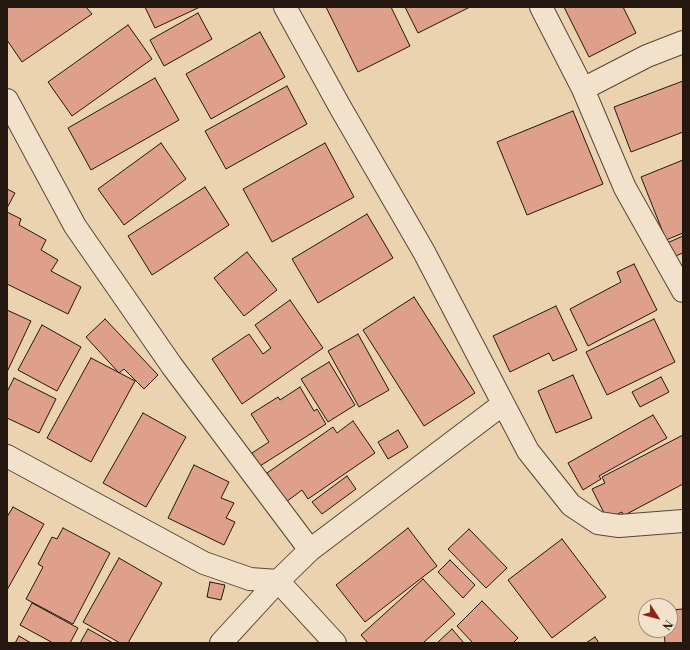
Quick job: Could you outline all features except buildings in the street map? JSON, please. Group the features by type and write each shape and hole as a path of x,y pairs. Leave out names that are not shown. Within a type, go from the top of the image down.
{"street":[{"path":"286,7 340,107 424,252 532,457 571,505 598,523 619,526 683,521"},
{"path":"540,7 583,89 625,188 683,291"},
{"path":"583,89 647,56 683,42"},
{"path":"7,100 75,226 172,366 310,550"},
{"path":"221,643 278,581 310,550 503,404"},
{"path":"7,456 204,563 250,579 278,581 335,643"}]}
